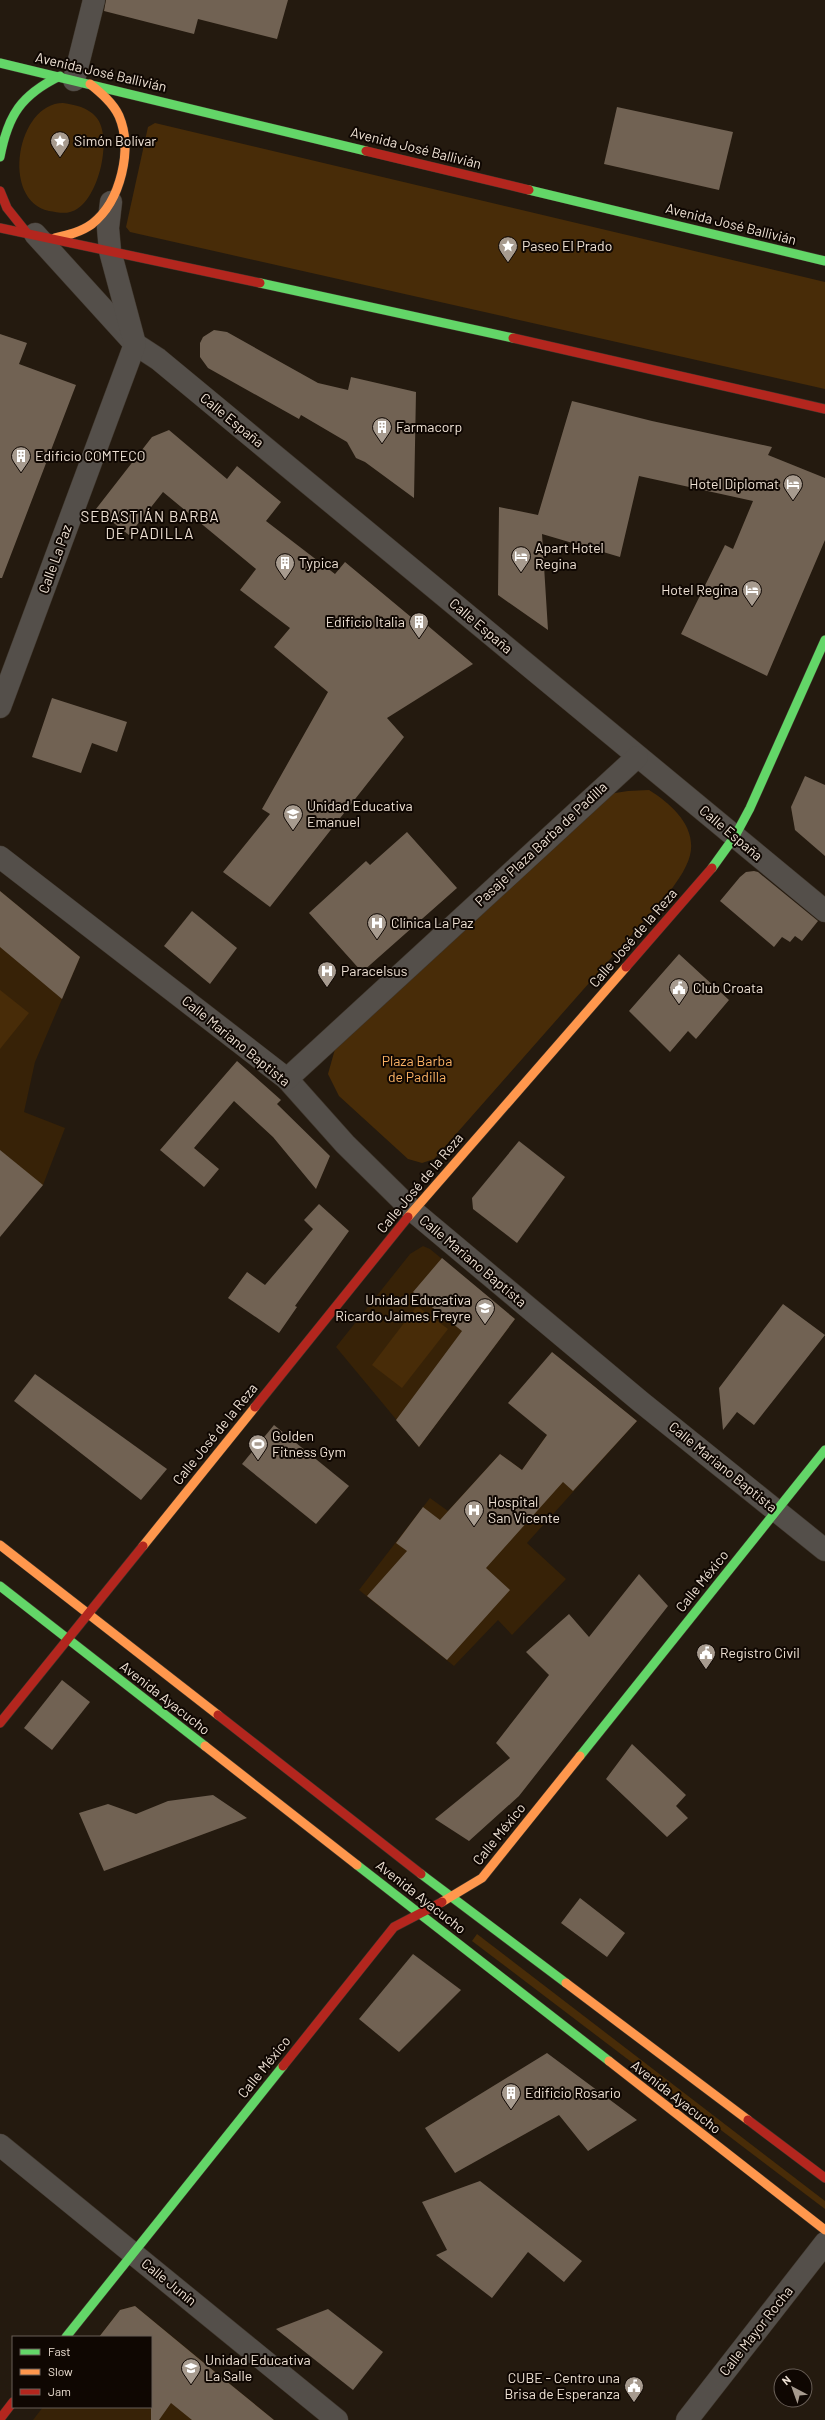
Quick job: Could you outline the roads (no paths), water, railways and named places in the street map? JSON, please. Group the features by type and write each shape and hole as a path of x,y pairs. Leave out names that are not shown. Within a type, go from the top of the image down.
{"main road":[{"name":"Avenida José Ballivián","path":"0,63 825,261"},
{"path":"0,157 12,116 25,96 40,85 75,80 106,98 118,116 125,137 121,170 111,202 97,220 71,235 39,235 12,217 2,200 0,190"},
{"path":"0,228 372,306 825,409"},
{"name":"Calle José de la Reza","path":"0,1723 413,1211 716,863 735,836 825,640"},
{"name":"Calle México","path":"67,2336 394,1927 421,1914 482,1878 775,1510 825,1450"},
{"name":"Avenida Ayacucho","path":"0,1545 87,1614 452,1895 825,2178"},
{"name":"Avenida Ayacucho","path":"0,1586 825,2230"},
{"path":"0,2419 12,2403"}],"street":[{"path":"75,80 94,0"},
{"path":"111,202 108,228 110,251 136,344"},
{"path":"39,235 136,344"},
{"name":"Calle La Paz","path":"0,707 136,344"},
{"name":"Calle España","path":"136,344 158,359 329,499 637,757 825,911"},
{"name":"Pasaje Plaza Barba de Padilla","path":"287,1079 637,757"},
{"name":"Calle Mariano Baptista","path":"0,857 287,1079 345,1144 413,1211 635,1397 825,1550"},
{"name":"Calle Junín","path":"0,2145 337,2420"},
{"name":"Calle Mayor Rocha","path":"687,2420 825,2243"}],"place":[{"name":"Simón Bolívar","path":"60,158"},
{"name":"Paseo El Prado","path":"508,263"},
{"name":"Farmacorp","path":"382,444"},
{"name":"Edificio COMTECO","path":"21,473"},
{"name":"Hotel Diplomat","path":"793,501"},
{"name":"Apart Hotel Regina","path":"521,573"},
{"name":"Typica","path":"285,580"},
{"name":"Hotel Regina","path":"752,607"},
{"name":"Edificio Italia","path":"419,639"},
{"name":"Unidad Educativa Emanuel","path":"293,831"},
{"name":"Clínica La Paz","path":"377,940"},
{"name":"Paracelsus","path":"327,988"},
{"name":"Club Croata","path":"679,1005"},
{"name":"Unidad Educativa Ricardo Jaimes Freyre","path":"485,1325"},
{"name":"Golden Fitness Gym","path":"258,1461"},
{"name":"Hospital San Vicente","path":"474,1527"},
{"name":"Registro Civil","path":"706,1670"},
{"name":"Edificio Rosario","path":"511,2110"},
{"name":"Unidad Educativa La Salle","path":"191,2385"},
{"name":"CUBE - Centro una Brisa de Esperanza","path":"634,2403"}],"district":[{"name":"SEBASTIÁN BARBA DE PADILLA","path":"150,526"}],"park label":[{"name":"Plaza Barba de Padilla","path":"417,1070"}]}
